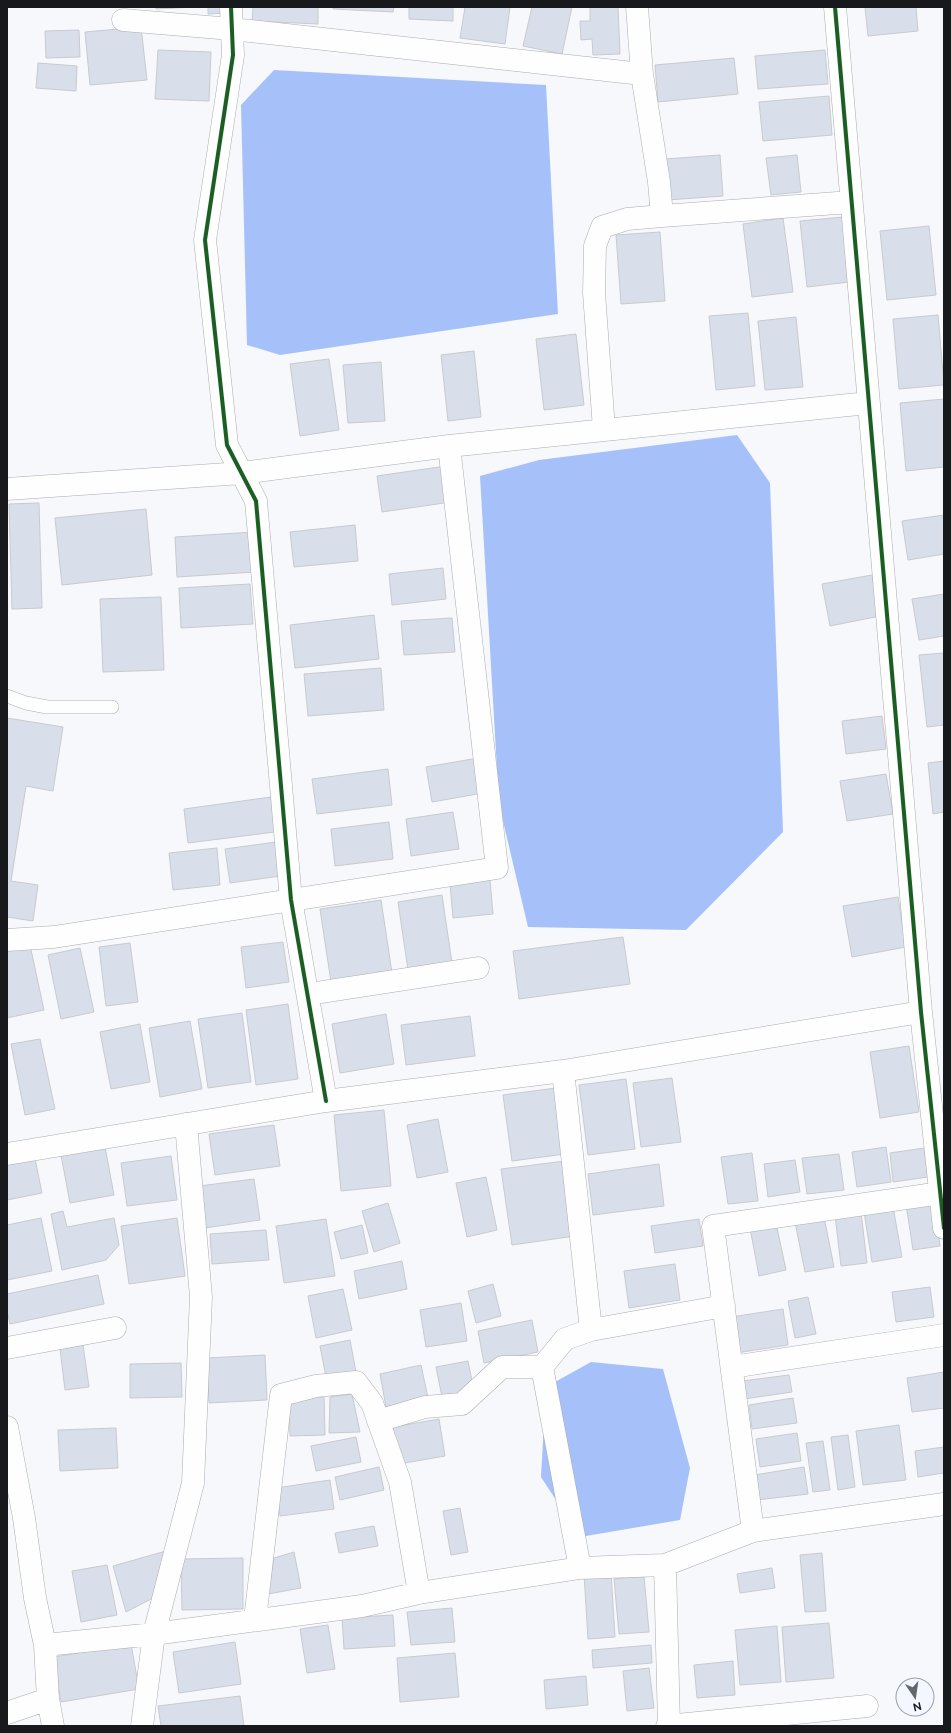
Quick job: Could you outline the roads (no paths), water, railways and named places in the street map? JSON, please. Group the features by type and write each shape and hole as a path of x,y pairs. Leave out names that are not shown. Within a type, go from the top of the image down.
{"street":[{"path":"231,7 233,54 205,240 227,445 256,501 291,900 309,994 326,1101"},
{"path":"637,7 642,74 659,182 662,216"},
{"path":"835,7 921,1012 944,1228"},
{"path":"123,20 232,29 642,74"},
{"path":"604,429 594,293 595,246 602,228 627,219 851,202"},
{"path":"7,489 242,473 449,446 868,403"},
{"path":"7,940 54,937 497,868 449,446"},
{"path":"309,994 478,968"},
{"path":"7,1154 326,1101 563,1070 921,1012"},
{"path":"563,1070 591,1330"},
{"path":"142,1726 154,1634 193,1484 201,1297 186,1124"},
{"path":"753,1530 713,1226 941,1193"},
{"path":"542,1367 565,1339 591,1330 724,1306"},
{"path":"7,1348 115,1328"},
{"path":"732,1367 944,1335"},
{"path":"378,1421 425,1407 462,1404 502,1367 542,1367"},
{"path":"542,1367 580,1568"},
{"path":"255,1620 281,1395 316,1386 356,1382 372,1403 400,1482 419,1593"},
{"path":"7,1427 16,1520 45,1645 48,1699 53,1726"},
{"path":"45,1645 154,1634 362,1606 419,1593 580,1568 665,1565 753,1530 944,1504"},
{"path":"665,1565 669,1726 867,1706"},
{"path":"7,1713 48,1699"}],"lane":[{"path":"7,696 26,703 47,707 112,707"}],"water":[{"path":"274,70 546,85 558,314 280,355 247,345 241,105"},
{"path":"737,435 770,483 783,832 686,930 528,927 499,804 480,476 539,460"},
{"path":"591,1362 663,1369 690,1468 680,1520 580,1537 541,1477 546,1387"}]}
